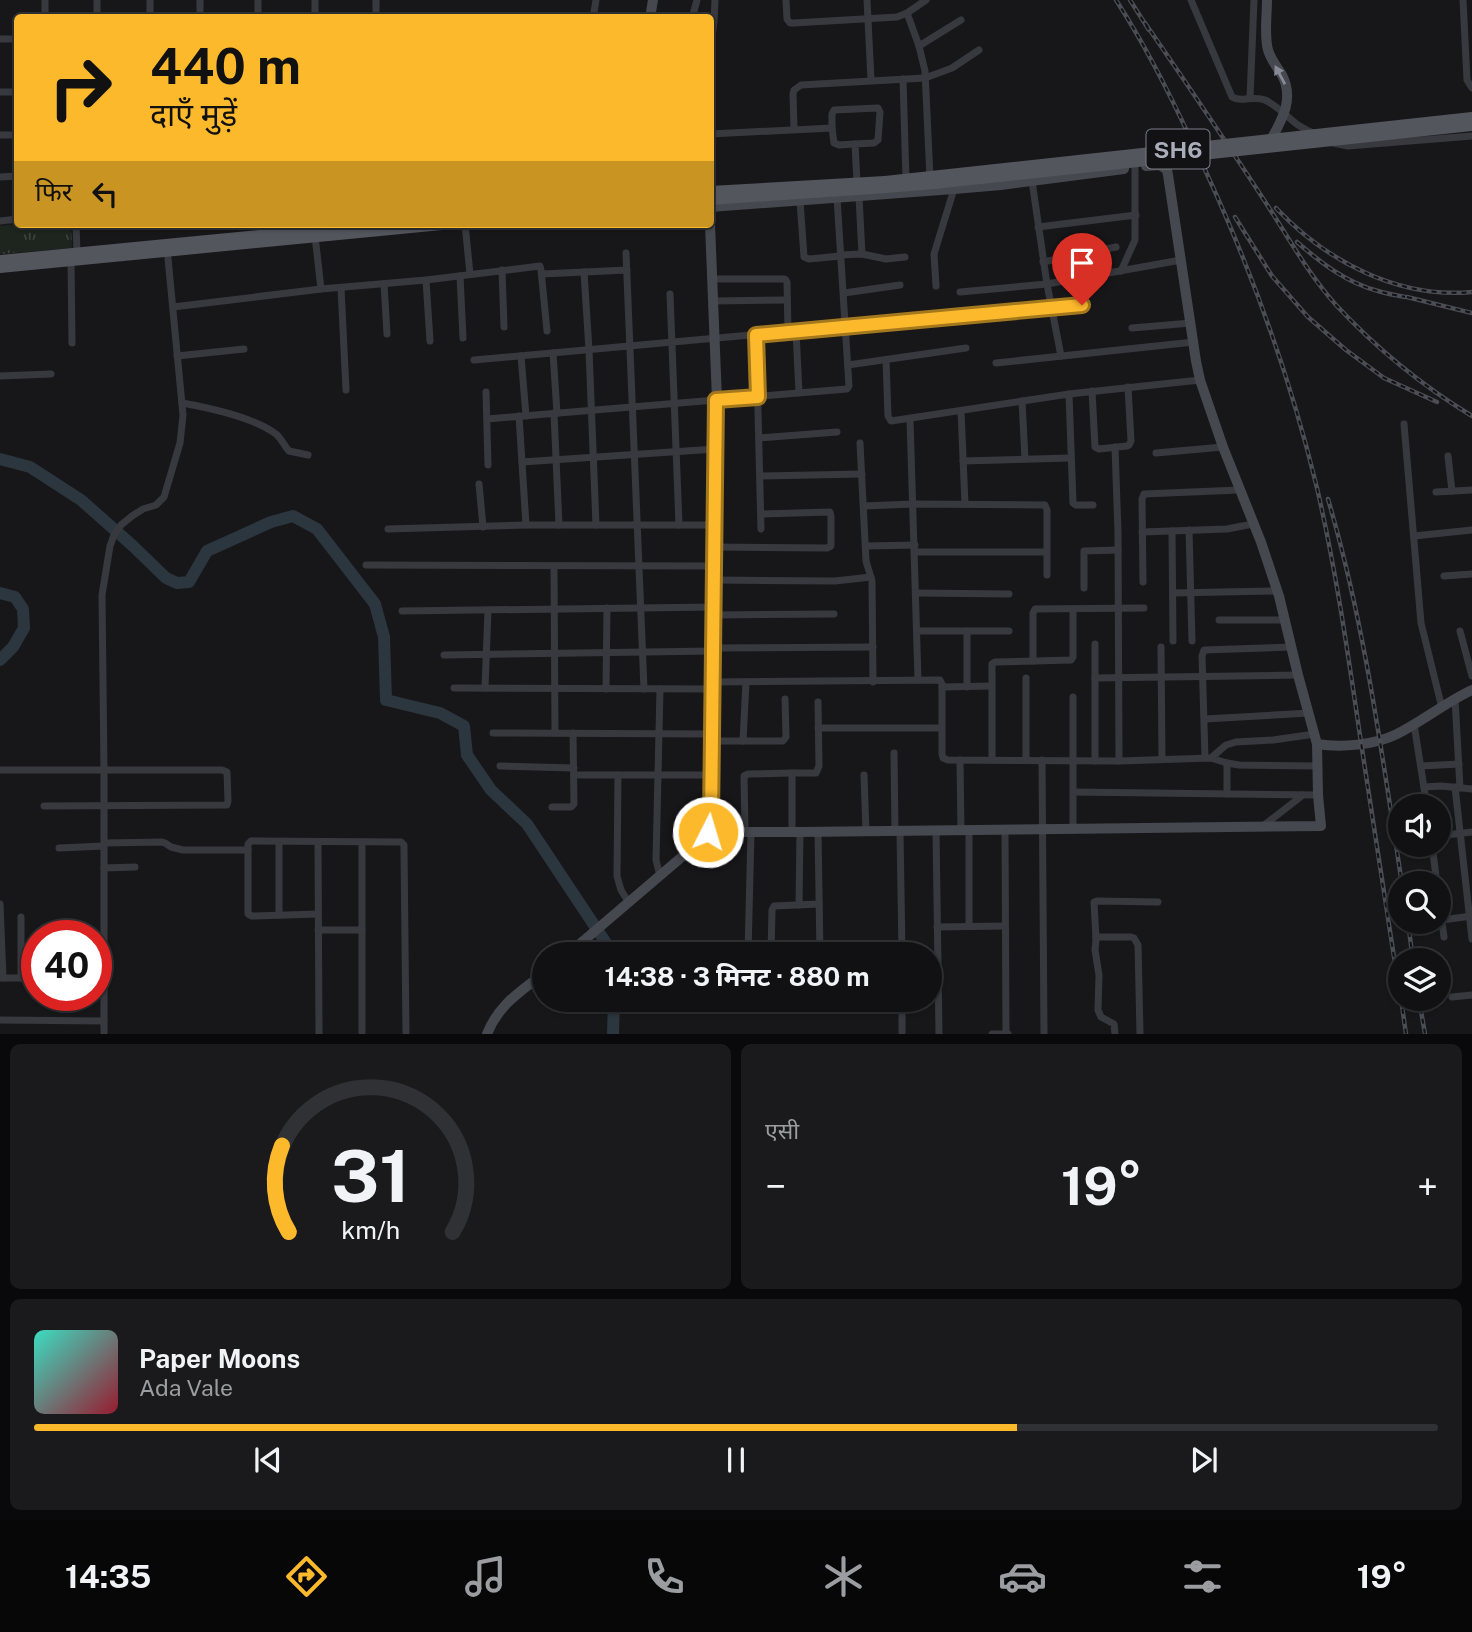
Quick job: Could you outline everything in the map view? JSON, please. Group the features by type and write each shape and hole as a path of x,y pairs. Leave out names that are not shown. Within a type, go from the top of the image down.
{"main road":[{"name":"SH6","path":"714,200 885,184 1472,117"},
{"name":"SH6","path":"714,191 857,182 934,184 1472,126"},
{"path":"0,268 74,257 368,228"},
{"path":"0,260 74,257"}],"street":[{"path":"714,22 715,0"},
{"path":"786,0 787,19 790,23 897,17 926,0"},
{"path":"867,0 870,80"},
{"path":"1191,0 1232,97 1238,100 1264,100 1298,126 1337,145 1472,136"},
{"path":"1250,98 1254,0"},
{"path":"1267,0 1267,47 1285,82 1287,100 1286,109 1272,138"},
{"path":"1463,0 1468,34 1467,80 1472,88"},
{"path":"907,13 919,46 925,78 930,191"},
{"path":"919,46 961,20"},
{"path":"794,129 793,94 801,85 925,78 952,68 979,50"},
{"path":"903,79 906,193"},
{"path":"878,108 878,140 874,143 855,144 836,144 833,141 834,110 878,108"},
{"path":"714,134 832,128"},
{"path":"855,144 857,182"},
{"path":"708,832 1321,826 1316,739 1278,591 1200,380 1167,170 1160,165 1135,167 954,189 714,207"},
{"path":"1121,271 1135,245 1135,167"},
{"path":"1032,181 1043,262 1061,356"},
{"path":"936,286 934,254 954,189"},
{"path":"859,197 862,254"},
{"path":"487,419 847,389 846,326 837,198"},
{"path":"800,201 804,257 862,254 886,259 905,257"},
{"path":"1038,228 1136,215"},
{"path":"72,343 76,228"},
{"path":"464,228 470,274"},
{"path":"583,942 697,845 708,832 711,818 716,400 710,228"},
{"path":"315,234 321,289"},
{"path":"1043,262 1116,247"},
{"path":"104,1034 102,595 114,535 121,525 143,509 156,505 164,497 180,443 183,415 167,248"},
{"path":"626,253 644,689"},
{"path":"960,292 1047,284 1181,260"},
{"path":"173,307 538,266 542,274 547,331"},
{"path":"502,270 504,327"},
{"path":"542,274 627,270"},
{"path":"584,272 596,525"},
{"path":"460,275 463,338"},
{"path":"712,279 786,280 799,393"},
{"path":"426,280 430,341"},
{"path":"384,284 387,334"},
{"path":"844,293 900,285"},
{"path":"341,288 346,390"},
{"path":"670,295 679,525"},
{"path":"713,301 787,300"},
{"path":"474,360 1082,305"},
{"path":"1132,328 1191,323"},
{"path":"756,335 761,529"},
{"path":"996,363 1194,342"},
{"path":"848,365 966,348"},
{"path":"177,356 244,349"},
{"path":"553,353 559,525"},
{"path":"522,356 522,462 526,526"},
{"path":"886,360 888,419 893,421 1069,394 1200,380"},
{"path":"0,376 51,374"},
{"path":"1092,391 1095,447 1127,446 1131,443 1128,387"},
{"path":"486,392 488,465"},
{"path":"1069,394 1073,503 1093,505"},
{"path":"1022,401 1025,459"},
{"path":"182,403 226,413 261,426 277,435 289,452 308,455"},
{"path":"961,411 965,505"},
{"path":"909,419 918,680"},
{"path":"1404,424 1422,622 1441,708"},
{"path":"759,438 836,432"},
{"path":"860,443 867,566 871,577 873,682"},
{"path":"1115,447 1119,761"},
{"path":"1156,453 1223,447"},
{"path":"522,462 716,449"},
{"path":"1448,456 1452,491"},
{"path":"963,461 1070,458"},
{"path":"760,476 862,474"},
{"path":"480,484 483,527"},
{"path":"1143,582 1144,494 1239,490"},
{"path":"1436,492 1472,490"},
{"path":"864,506 1045,505 1047,575"},
{"path":"715,547 831,546 830,512 761,514"},
{"path":"388,530 716,524"},
{"path":"1142,532 1227,529 1254,524"},
{"path":"1189,530 1192,641"},
{"path":"1414,536 1472,530"},
{"path":"1172,531 1173,641"},
{"path":"866,546 1047,552"},
{"path":"1084,587 1084,551 1118,550"},
{"path":"366,565 715,566"},
{"path":"554,566 555,733"},
{"path":"1444,576 1472,574"},
{"path":"715,580 835,581 871,577"},
{"path":"1173,593 1278,591"},
{"path":"916,593 1009,594"},
{"path":"606,689 607,608"},
{"path":"402,611 640,608 834,614"},
{"path":"1033,661 1033,610 1037,608 1144,608"},
{"path":"992,760 993,663 1073,659 1073,609"},
{"path":"485,688 488,610"},
{"path":"1219,620 1285,620"},
{"path":"917,631 1009,631"},
{"path":"967,631 967,687"},
{"path":"1460,631 1472,676"},
{"path":"1095,644 1096,761"},
{"path":"444,655 873,647"},
{"path":"1161,647 1161,760"},
{"path":"1208,758 1202,656 1204,650 1292,648"},
{"path":"1095,678 1298,676"},
{"path":"1026,678 1026,760"},
{"path":"454,688 660,689 746,682 940,680 943,758 947,760 1119,761 1208,758 1227,764 1318,765"},
{"path":"743,741 746,682"},
{"path":"942,687 992,686"},
{"path":"660,689 656,860 660,876"},
{"path":"1208,758 1226,745 1236,742 1316,739 1338,746 1389,738 1472,690"},
{"path":"1073,697 1073,830"},
{"path":"494,733 658,733 781,742 785,739 785,699"},
{"path":"1455,699 1459,833 1472,939"},
{"path":"748,942 748,832 744,776 813,773 818,770 818,702"},
{"path":"1205,719 1309,713"},
{"path":"1414,724 1425,794"},
{"path":"818,728 942,728"},
{"path":"552,807 570,807 574,804 573,733"},
{"path":"894,753 902,942"},
{"path":"960,760 969,926"},
{"path":"1042,760 1044,1034"},
{"path":"1227,764 1227,794"},
{"path":"1421,766 1458,764"},
{"path":"500,766 618,775 711,775"},
{"path":"0,770 225,771 227,775 228,804 224,806 44,806"},
{"path":"792,773 799,905"},
{"path":"618,775 617,876 629,903"},
{"path":"864,775 866,832"},
{"path":"1424,787 1472,789"},
{"path":"1073,792 1318,795"},
{"path":"1262,827 1304,795"},
{"path":"992,1034 1007,1033 1005,830"},
{"path":"936,831 939,1034"},
{"path":"818,832 820,942"},
{"path":"1451,834 1472,832"},
{"path":"318,914 248,914 247,844 251,841 397,841 404,845 406,1034"},
{"path":"59,848 162,842 183,850 248,850"},
{"path":"279,842 279,915"},
{"path":"318,842 319,1034"},
{"path":"362,842 362,1034"},
{"path":"104,868 135,867"},
{"path":"1115,1034 1114,1024 1101,1017 1098,1010 1095,901 1158,902"},
{"path":"0,904 1,978 21,978"},
{"path":"772,942 773,908 776,905 819,904"},
{"path":"1451,919 1471,916"},
{"path":"937,927 1004,926"},
{"path":"318,930 362,930"},
{"path":"1096,937 1130,937 1138,945 1140,1034"},
{"path":"487,1034 492,1020 504,1004 532,982"},
{"path":"1452,997 1472,995"},
{"path":"902,1012 902,1034"},
{"path":"0,1020 104,1021"}],"green space":[{"path":"0,226 71,228 72,248 0,254"}],"waterway":[{"path":"0,459 30,467 81,500 166,578 177,583 189,582 207,551 271,522 293,516 317,529 375,604 384,637 386,700 440,713 464,726 467,755 491,790 527,824 605,942"},
{"path":"0,593 15,597 23,609 24,628 13,647 0,660"},
{"path":"613,1034 614,1012"}],"railway":[{"path":"1116,0 1165,86 1211,182 1247,268 1293,399 1317,488 1337,585 1393,948"},
{"path":"1130,0 1149,30"},
{"path":"1145,23 1326,293 1367,337 1400,365 1472,416"},
{"path":"1276,208 1317,244 1340,260 1365,272 1417,289 1444,293 1472,292"},
{"path":"1235,217 1272,276 1308,317 1384,378 1437,402"},
{"path":"1297,242 1345,278 1381,292 1405,297"},
{"path":"1407,297 1472,313"},
{"path":"1328,499 1362,642 1400,871"},
{"path":"1410,934 1411,948"},
{"path":"1403,1011 1406,1034"},
{"path":"1421,1011 1425,1034"}],"route":[{"path":"708,832 711,818 716,400 758,397 756,335 1082,305"}]}
